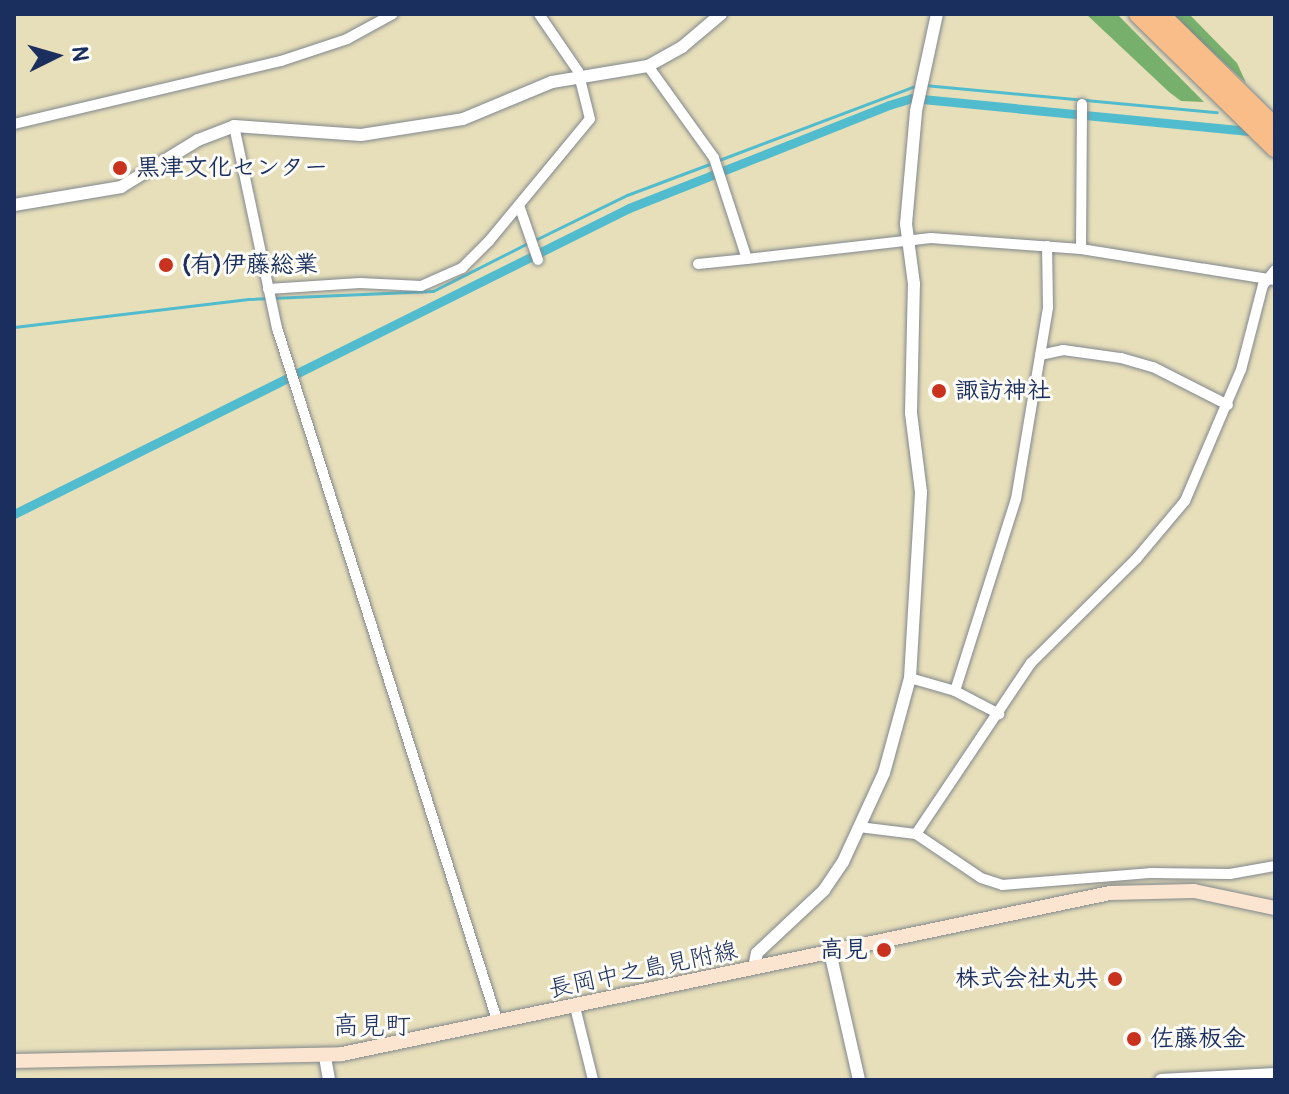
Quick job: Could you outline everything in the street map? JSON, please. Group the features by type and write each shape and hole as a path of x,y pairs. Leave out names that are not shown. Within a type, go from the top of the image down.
{"highway":[{"path":"1138,14 1275,148"},
{"path":"1160,14 1275,127"}],"main road":[{"name":"長岡中之島見附線","path":"14,1061 325,1057 1110,893 1161,889 1214,894 1275,908"}],"street":[{"path":"14,124 281,61 347,39 393,14"},
{"path":"268,289 431,284 462,268 520,208 590,119 580,77 539,14"},
{"path":"14,205 121,187 198,140 234,126 361,135 463,119 544,84 648,66 682,47 721,14"},
{"path":"754,968 757,953 824,890 859,827 893,748 910,678 921,492 910,404 914,284 908,240 919,97 937,14"},
{"path":"648,66 714,158 747,259"},
{"path":"1081,249 1082,104"},
{"path":"234,126 268,289 498,1023"},
{"path":"520,208 538,260"},
{"path":"698,264 822,254 908,240 1081,249 1273,276 1260,294 1228,405 1174,518 1048,642 999,714 939,793 916,834"},
{"path":"955,691 1016,499 1048,307 1047,246"},
{"path":"1040,355 1063,350 1121,358 1153,367 1228,405"},
{"path":"910,678 955,691 999,714"},
{"path":"859,827 916,834 981,878 1002,885 1221,874 1275,866"},
{"path":"1214,894 1221,874"},
{"path":"830,952 859,1080"},
{"path":"575,1007 593,1080"},
{"path":"325,1057 329,1080"},
{"path":"1161,1080 1275,1074"}],"green space":[{"path":"1086,14 1117,14 1204,102 1181,101"},
{"path":"1171,14 1189,14 1237,63 1246,83"}],"waterway":[{"path":"719,160 917,85"},
{"path":"924,85 1217,112"},
{"path":"14,514 629,208 889,105 912,98 1256,132"},
{"path":"535,240 627,195 712,163"},
{"path":"14,327 248,299 433,291 528,243"}],"place":[{"name":"黒津文化センター","path":"120,168"},
{"name":"(有)伊藤総業","path":"166,265"},
{"name":"諏訪神社","path":"939,391"},
{"name":"高見","path":"884,950"},
{"name":"株式会社丸共","path":"1115,979"},
{"name":"佐藤板金","path":"1134,1039"}],"district":[{"name":"高見町","path":"372,1027"}]}
